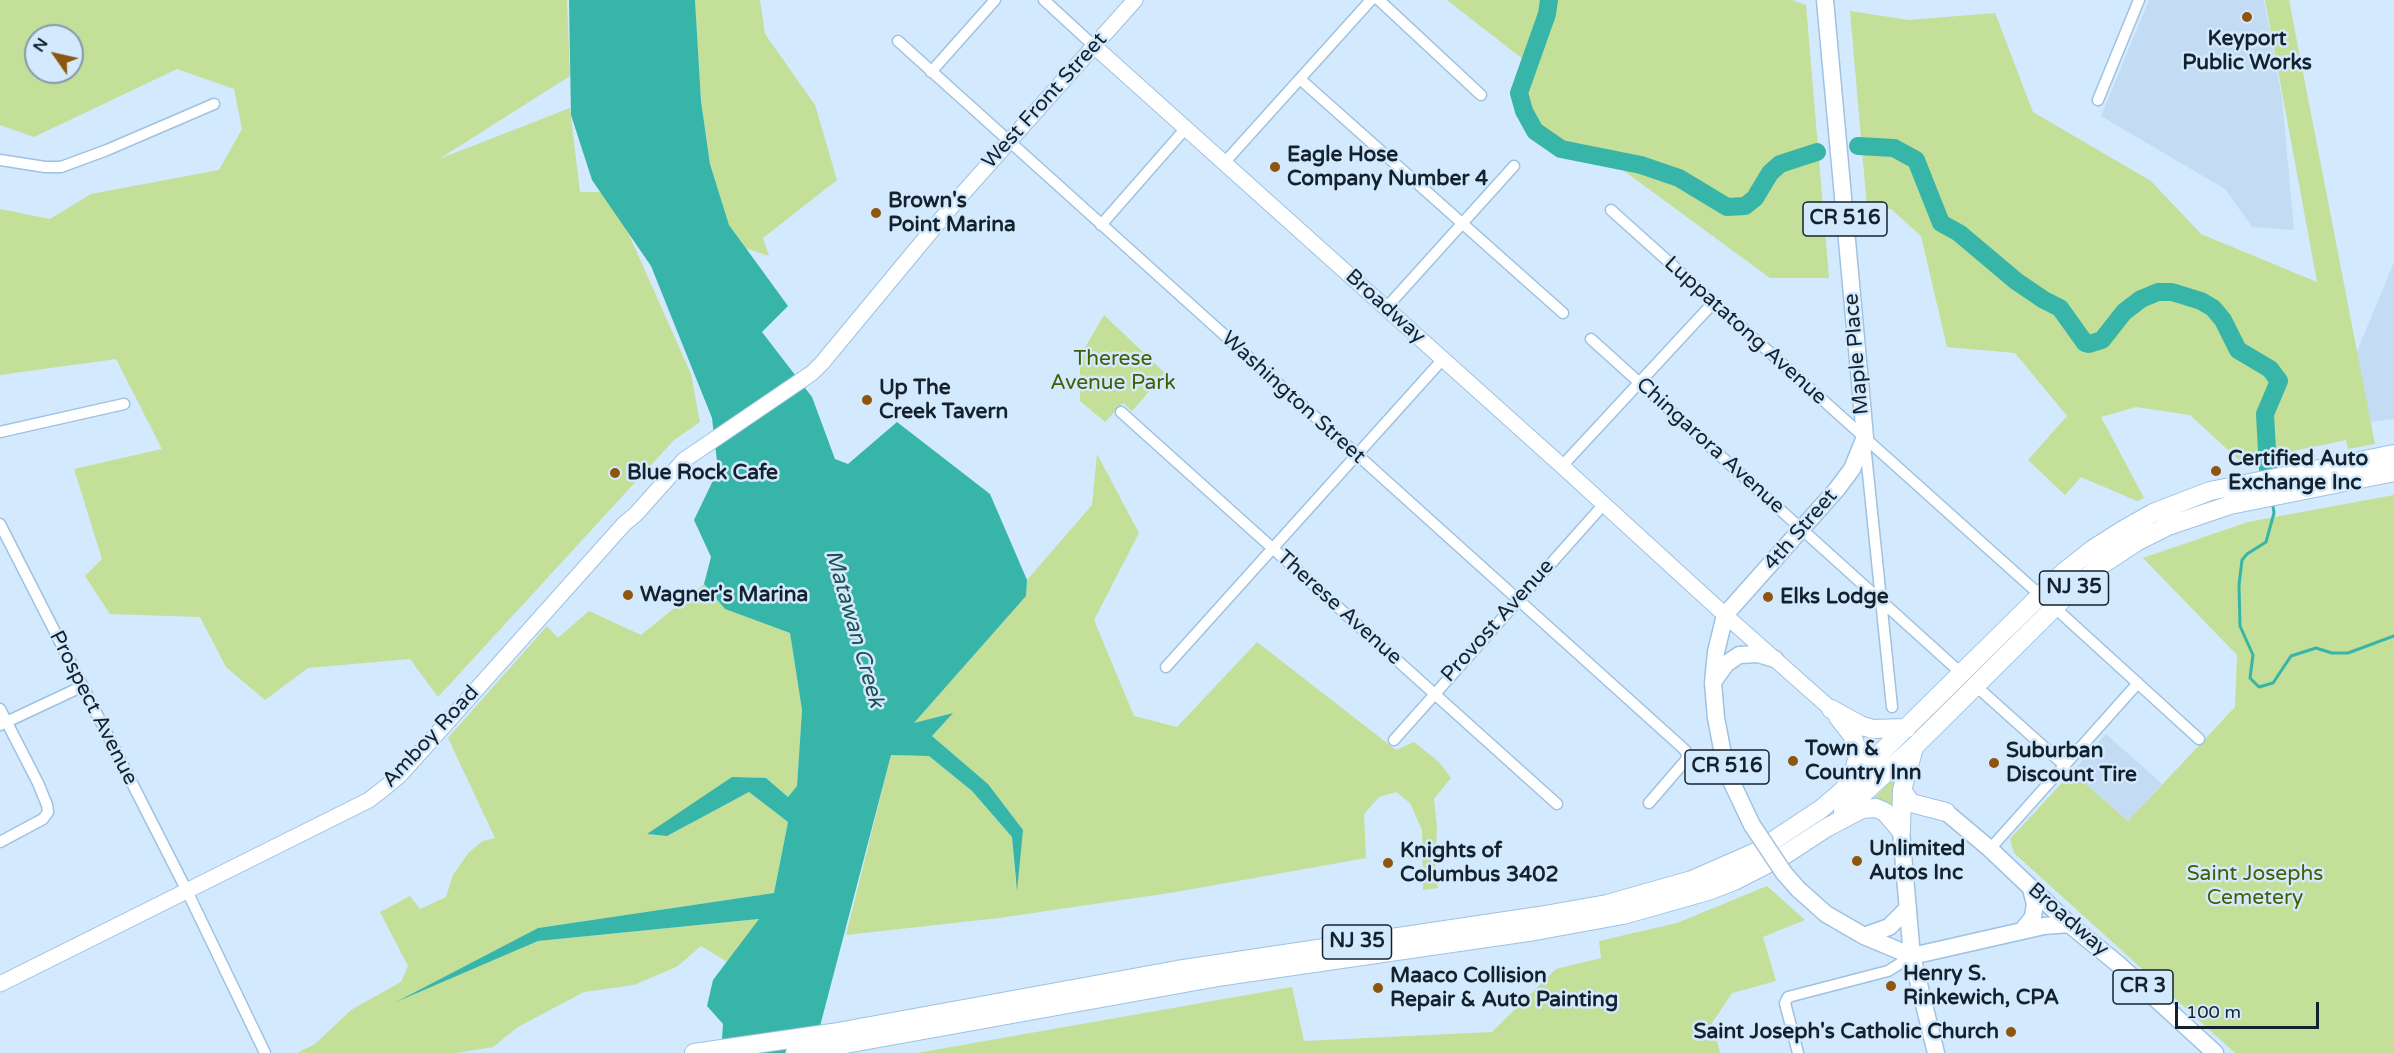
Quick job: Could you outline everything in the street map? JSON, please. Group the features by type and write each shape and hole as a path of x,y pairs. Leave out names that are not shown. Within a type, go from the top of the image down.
{"highway":[{"name":"NJ 35","path":"699,1052 832,1040 1200,980 1535,931 1623,915 1708,891 1734,881 1783,856 1826,828 1976,686 2092,549 2153,513 2210,491 2394,454"},
{"name":"NJ 35","path":"795,1053 832,1040 1177,969 1539,916 1618,901 1692,880 1756,852 1803,822 1853,780 1961,673 2047,601 2138,541 2168,526 2230,505 2394,472"},
{"path":"1831,709 1862,726 1873,729 1907,728"},
{"path":"1831,709 1852,735 1858,753 1853,780"},
{"path":"1901,831 1902,790 1915,746"},
{"path":"1902,790 1911,803 1946,812"},
{"path":"1826,828 1853,812 1868,808 1886,812 1901,831"}],"main road":[{"name":"West Front Street","path":"758,410 812,373 822,363 957,200 1135,0"},
{"name":"Maple Place","path":"1825,0 1864,437"},
{"name":"Broadway","path":"1094,46 1831,709"},
{"name":"Amboy Road","path":"1,982 369,800 405,769 684,460 758,410"},
{"name":"4th Street","path":"1725,615 1803,529 1852,469 1864,437"},
{"name":"CR 516","path":"1725,615 1716,652 1713,683 1716,718 1732,783 1752,825 1798,890 1826,914 1864,936 1912,956"},
{"path":"1713,683 1726,664 1739,655 1758,654 1775,659"},
{"name":"Broadway","path":"1946,812 1990,849 2069,924 2103,950 2215,1053"},
{"path":"1901,831 1912,956 1936,1053"},
{"path":"2022,931 2032,917 2035,904 2031,889"},
{"path":"1864,936 1889,927 1908,908"},
{"path":"1912,956 2044,926 2069,924"}],"street":[{"path":"931,72 994,0"},
{"name":"Broadway","path":"1044,0 1094,46"},
{"path":"1225,162 1371,0"},
{"path":"1379,0 1481,95"},
{"path":"2097,100 2139,0"},
{"name":"Washington Street","path":"898,41 1676,742 1687,755 1681,767 1649,803"},
{"path":"1300,79 1563,313"},
{"path":"0,160 45,167 61,167 214,104"},
{"path":"1101,225 1186,128"},
{"path":"1386,308 1514,166"},
{"name":"Luppatatong Avenue","path":"1611,210 2199,739"},
{"path":"1562,466 1714,302"},
{"name":"Chingarora Avenue","path":"1591,339 1961,673"},
{"path":"1166,667 1443,359"},
{"path":"0,432 124,404"},
{"name":"Therese Avenue","path":"1121,412 1557,804"},
{"name":"Maple Place","path":"1864,437 1892,707"},
{"name":"Provost Avenue","path":"1394,740 1604,504"},
{"name":"Prospect Avenue","path":"0,524 187,891 266,1053"},
{"path":"1990,849 2138,683"},
{"path":"3,724 83,686"},
{"path":"1976,686 2064,765"},
{"path":"0,709 3,724 43,795 48,812 45,817 0,842"},
{"path":"1798,1053 1785,1000 1788,997 1888,971 1912,956"}],"shaded area":[{"path":"2149,0 2264,0 2282,99 2294,230 2252,227 2225,189 2101,116"},
{"path":"2394,262 2394,419 2367,422 2356,354"},
{"path":"2106,734 2162,784 2128,821 2072,772"}],"green space":[{"path":"0,0 567,0 570,76 439,159 570,108 580,192 610,192 691,374 700,422 674,440 438,697 410,659 308,668 265,700 226,667 200,617 110,614 85,576 102,559 74,469 162,449 116,359 0,375 0,209 50,219 91,194 219,170 242,129 234,89 177,69 34,137 0,125"},
{"path":"695,0 760,0 765,34 815,105 837,180 763,238 769,256 745,248 729,225 710,164 701,101"},
{"path":"1447,0 1792,0 1806,5 1829,278 1770,278 1616,165 1565,159 1530,133 1515,98 1524,60"},
{"path":"2265,0 2289,0 2375,444 2348,449 2346,440 2241,462 2190,415 2136,407 2101,417 2144,498 2137,501 2081,477 2065,495 2028,460 2067,416 2015,353 1947,347 1921,236 1891,209 1867,207 1850,11 1909,20 1995,13 2033,112 2151,181 2201,234 2317,282"},
{"name":"Therese Avenue Park","path":"1104,315 1165,373 1132,411 1123,403 1105,422 1080,401 1080,356"},
{"path":"1097,454 1139,533 1094,620 1134,716 1177,727 1257,642 1396,750 1414,742 1439,762 1451,778 1434,799 1437,827 1435,865 1438,888 1423,890 1422,830 1410,803 1396,792 1379,797 1364,814 1366,858 1176,892 999,918 846,935 891,755 929,756 972,791 1012,837 1016,886 1022,829 988,784 932,736 952,713 913,724 1026,596 1027,580 1092,505"},
{"name":"Saint Josephs Cemetery","path":"2394,495 2394,1053 2235,1053 2014,853 2010,839 2072,772 2128,821 2235,707 2237,655 2143,558 2248,522"},
{"path":"704,584 725,609 790,633 802,710 797,786 788,797 766,778 647,834 667,836 749,792 788,822 774,893 538,928 406,997 538,941 760,919 727,962 701,946 678,966 634,985 584,992 518,1027 493,1047 457,1053 297,1053 315,1044 351,1010 401,982 408,966 380,912 410,896 420,909 446,897 453,875 469,852 483,841 495,838 448,738 547,626 558,638 589,611 641,635"},
{"path":"1898,774 1897,815 1873,799"},
{"path":"1767,886 1805,920 1763,937 1776,981 1732,993 1712,1023 1720,1053 917,1053 1292,987 1304,1041 1492,1032 1556,969 1601,958 1599,941 1677,923"}],"water":[{"name":"Matawan Creek","path":"569,0 695,0 701,101 710,164 729,225 788,306 762,332 812,397 835,459 848,464 897,422 990,494 1027,580 1026,596 914,723 953,713 932,736 988,784 1023,830 1017,891 1012,837 972,791 929,756 891,755 813,1053 721,1053 723,1024 707,1006 713,980 759,919 538,941 396,1002 538,928 774,893 788,822 749,792 667,836 647,834 732,777 766,778 788,797 797,786 802,710 790,633 725,609 704,584 711,557 694,520 718,470 712,418 651,266 592,180 571,115"}],"waterway":[{"path":"1549,0 1547,14 1519,93 1524,111 1535,131 1561,149 1641,165 1679,178 1727,207 1745,206 1755,198 1770,173 1780,164 1817,152"},
{"path":"1858,146 1894,148 1916,160 1941,223 1959,233 2016,281 2060,308 2085,343 2102,340 2124,312 2141,299 2158,292 2172,292 2201,301 2213,308 2223,320 2238,350 2270,369 2279,381 2265,414 2268,469"},
{"path":"2273,506 2274,513 2266,542 2242,560 2239,585 2240,626 2253,655 2250,678 2259,687 2273,683 2291,656 2316,648 2332,653 2348,653 2394,636"}],"place":[{"name":"Keyport Public Works","path":"2247,17"},
{"name":"Eagle Hose Company Number 4","path":"1275,167"},
{"name":"Brown's Point Marina","path":"876,213"},
{"name":"Up The Creek Tavern","path":"867,400"},
{"name":"Certified Auto Exchange Inc","path":"2216,471"},
{"name":"Blue Rock Cafe","path":"615,473"},
{"name":"Wagner's Marina","path":"628,595"},
{"name":"Elks Lodge","path":"1768,597"},
{"name":"Town & Country Inn","path":"1793,761"},
{"name":"Suburban Discount Tire","path":"1994,763"},
{"name":"Unlimited Autos Inc","path":"1857,861"},
{"name":"Knights of Columbus 3402","path":"1388,863"},
{"name":"Henry S. Rinkewich, CPA","path":"1891,986"},
{"name":"Maaco Collision Repair & Auto Painting","path":"1378,988"},
{"name":"Saint Joseph's Catholic Church","path":"2011,1032"}]}
